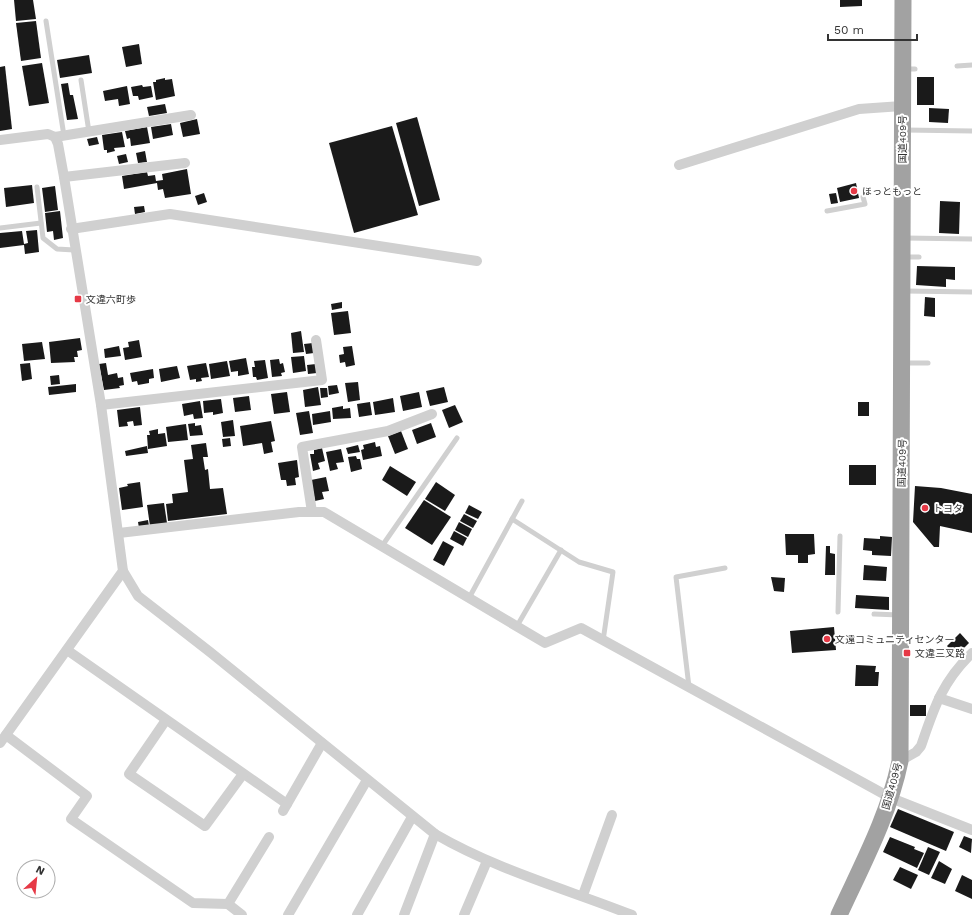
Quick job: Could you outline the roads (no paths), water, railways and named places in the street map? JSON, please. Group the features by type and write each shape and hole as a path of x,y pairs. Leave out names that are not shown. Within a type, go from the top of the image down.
{"highway":[{"name":"国道409号","path":"839,915 891,798 900,761 902,238 906,218 900,186 905,151 902,130 902,106 909,69 903,0"}],"street":[{"path":"679,164 859,109 902,106"},
{"path":"0,140 48,134 60,137 191,115"},
{"path":"60,137 58,144 74,250 101,405 123,571 138,596 210,652 412,817 435,834 463,850 487,861 583,895 632,915"},
{"path":"64,177 185,163"},
{"path":"71,229 170,214 477,261"},
{"path":"101,405 322,380 316,340"},
{"path":"312,512 302,447 388,431 432,414"},
{"path":"119,533 299,512 324,512 545,643 580,628 891,798 972,830"},
{"path":"0,743 123,571"},
{"path":"67,650 243,774 285,807 322,744"},
{"path":"900,761 916,752 921,746 939,698 956,669 972,653"},
{"path":"939,698 972,709"},
{"path":"166,720 129,774 205,826 243,774"},
{"path":"6,735 87,796 71,819 194,903 228,904 242,915"},
{"path":"288,915 367,780"},
{"path":"583,895 612,815"},
{"path":"357,915 412,817"},
{"path":"404,915 435,834"},
{"path":"228,904 269,837"},
{"path":"464,915 487,861"}],"lane":[{"path":"46,21 60,137"},
{"path":"958,66 972,65"},
{"path":"81,80 89,132"},
{"path":"902,130 972,131"},
{"path":"37,186 43,238 49,245 57,249 74,250"},
{"path":"827,211 865,204 863,196"},
{"path":"0,228 41,223"},
{"path":"902,238 972,239"},
{"path":"902,257 919,257"},
{"path":"902,291 972,292"},
{"path":"902,363 928,363"},
{"path":"382,546 457,438"},
{"path":"469,598 522,501"},
{"path":"512,519 579,562 613,572 603,641"},
{"path":"838,612 840,536"},
{"path":"516,626 561,550"},
{"path":"689,688 676,577 725,568"},
{"path":"874,614 901,615"}],"place":[{"name":"ほっともっと","path":"854,191"},
{"name":"文違六町歩","path":"78,299"},
{"name":"トヨタ","path":"925,508"},
{"name":"文遠コミュニティセンター","path":"827,639"},
{"name":"文違三叉路","path":"907,653"}]}
